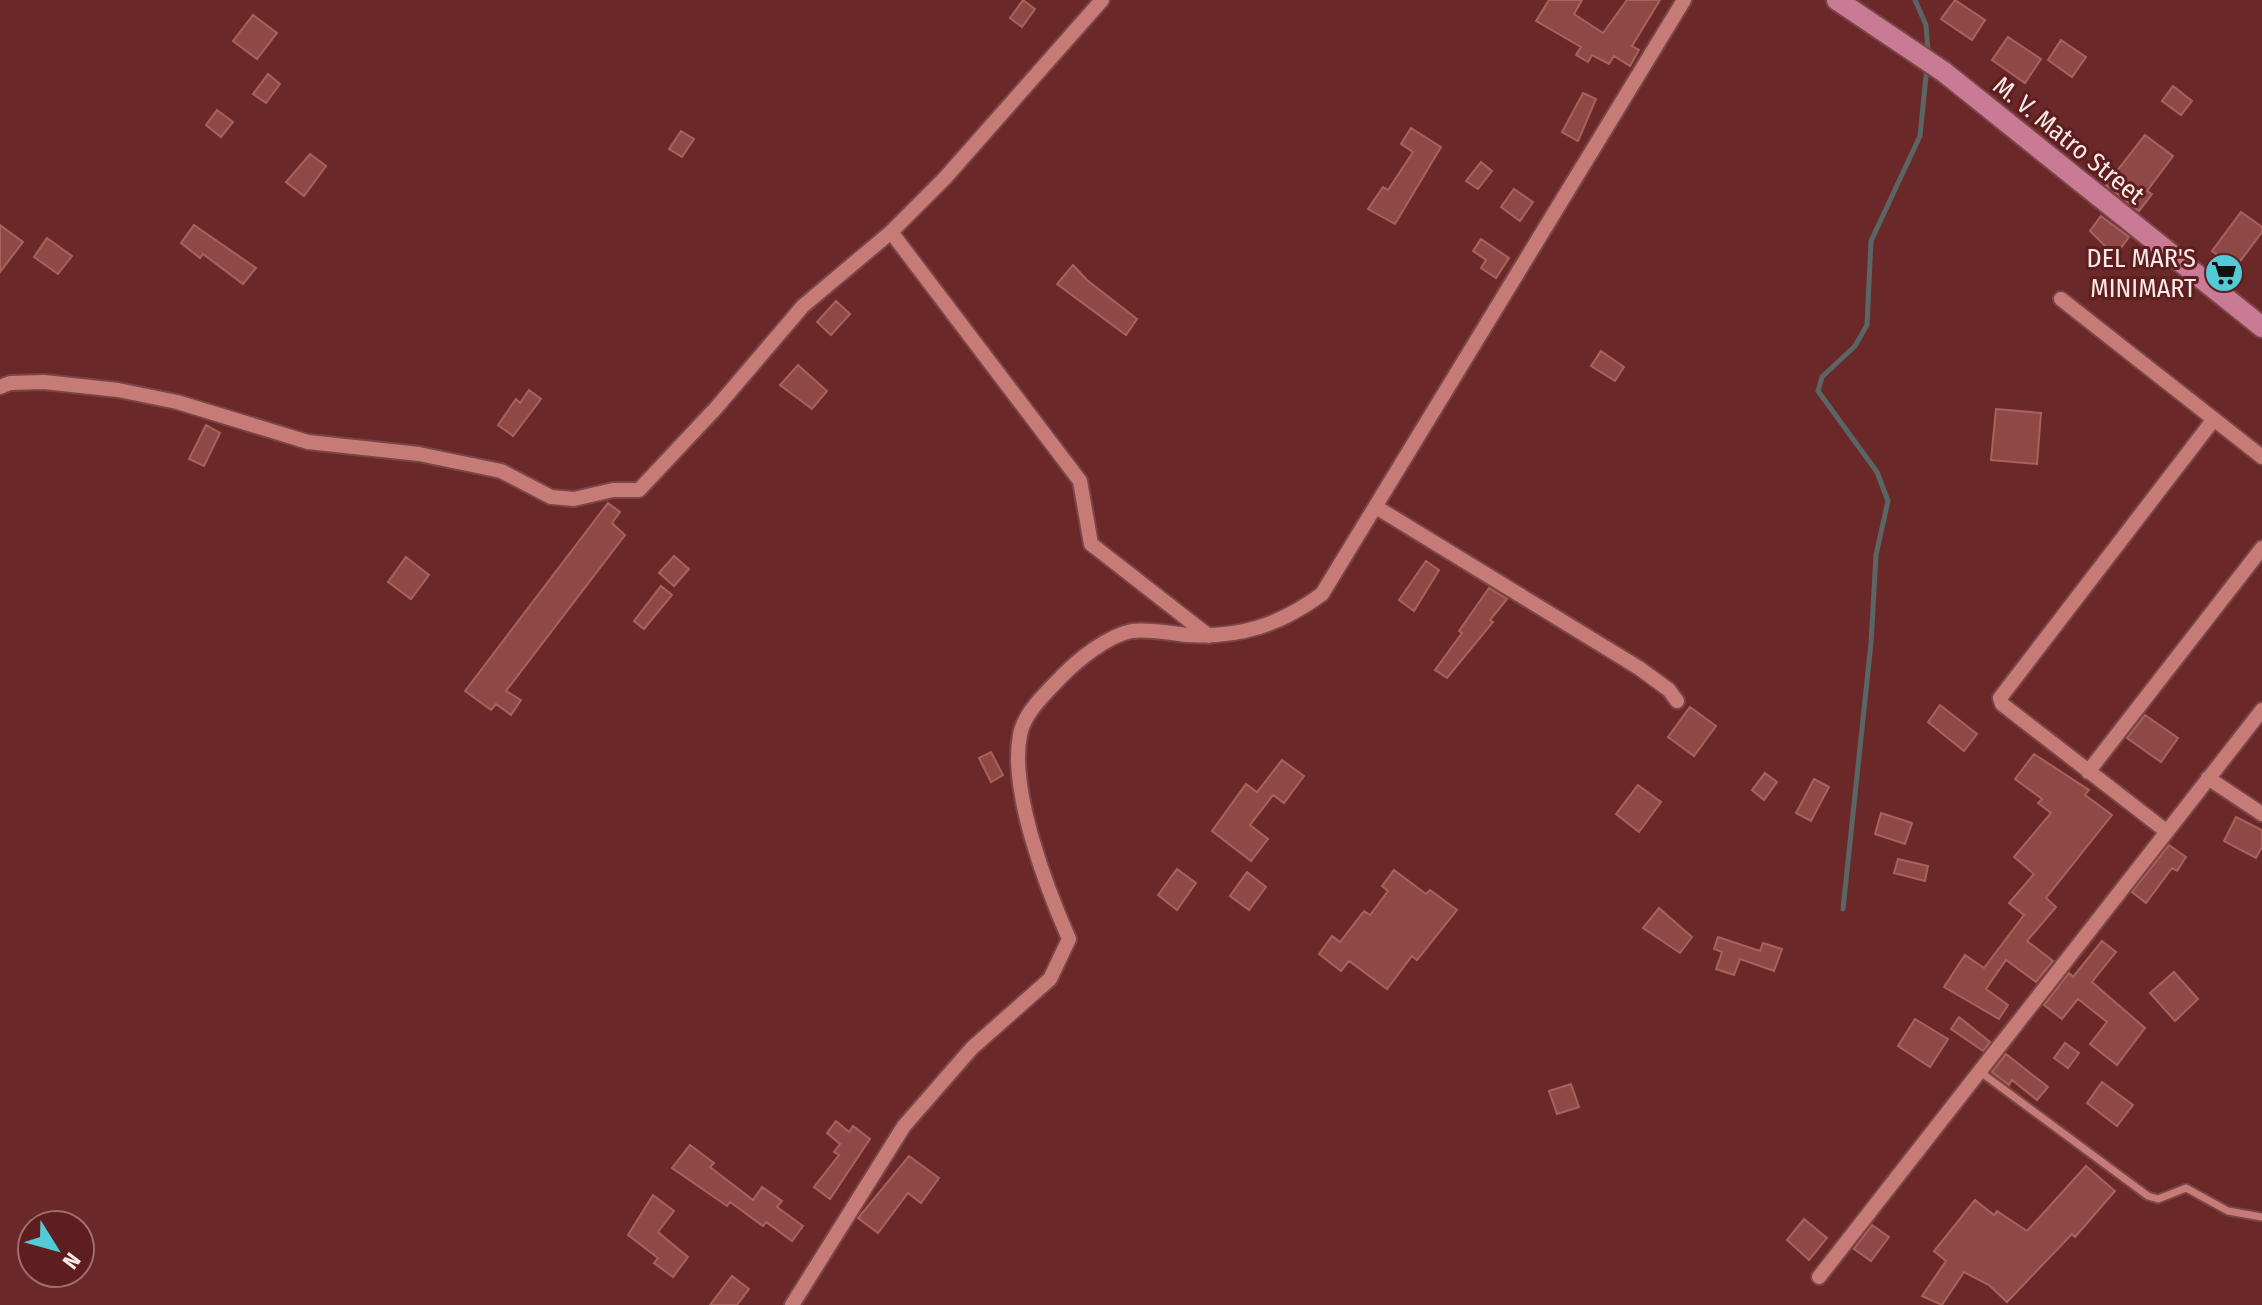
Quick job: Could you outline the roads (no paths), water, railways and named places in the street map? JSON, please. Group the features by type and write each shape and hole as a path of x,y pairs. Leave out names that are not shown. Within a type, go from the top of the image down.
{"street":[{"path":"0,387 10,383 44,382 118,390 177,402 260,430 308,442 419,454 501,471 551,497 574,499 613,490 639,490 803,306 891,232 945,178 1102,0"},
{"path":"792,1305 904,1126 972,1048 1050,979 1069,939 1027,821 1020,782 1020,734 1036,703 1080,657 1131,631 1209,636 1256,631 1292,616 1322,594 1684,0"},
{"name":"M. V. Matro Street","path":"1837,0 1944,72 2262,327"},
{"path":"891,232 1080,481 1091,544 1209,636"},
{"path":"2061,299 2262,457"},
{"path":"2166,831 2002,704 2000,698 2214,419"},
{"path":"1376,507 1639,668 1669,690 1677,701"},
{"path":"2088,772 2262,548"},
{"path":"1819,1277 2262,710"},
{"path":"2208,778 2262,814"}],"lane":[{"path":"1979,1071 2148,1196 2158,1199 2186,1188 2228,1211 2262,1217"}],"waterway":[{"path":"1915,0 1926,25 1928,52"},
{"path":"1843,909 1871,643 1876,555 1888,501 1877,472 1818,391 1822,377 1855,346 1867,325 1871,241 1920,136 1927,66"}],"place":[{"name":"DEL MAR'S MINIMART","path":"2224,273"}]}
